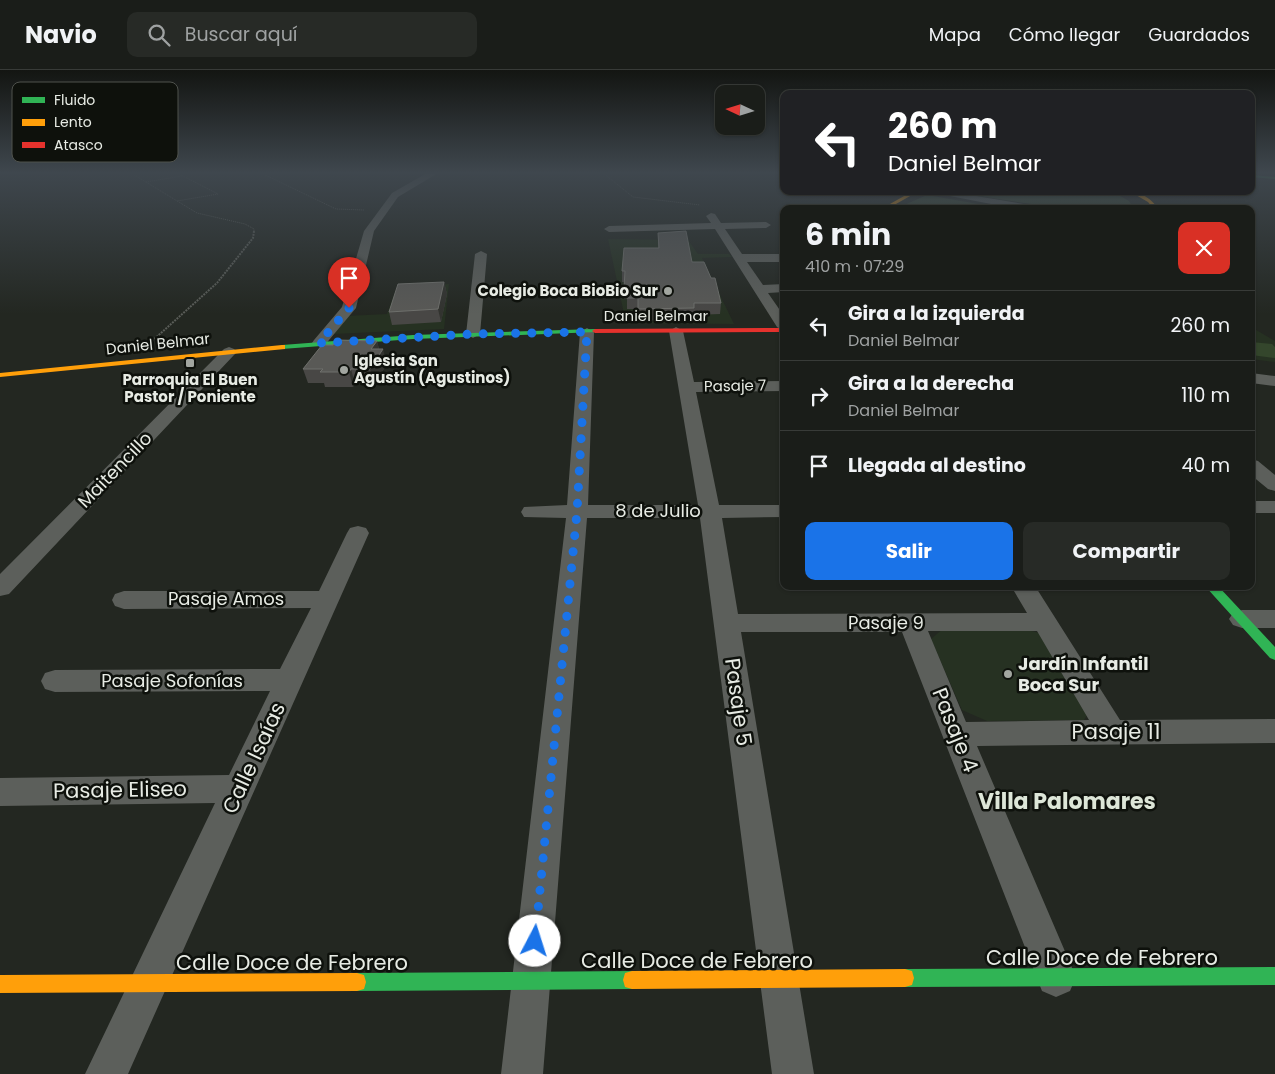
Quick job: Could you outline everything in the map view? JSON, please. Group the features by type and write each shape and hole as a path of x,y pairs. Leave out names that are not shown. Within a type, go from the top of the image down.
{"street":[{"path":"319,343 349,308 369,231 377,220"},
{"path":"714,220 780,323"},
{"path":"609,229 766,225"},
{"path":"473,334 480,254"},
{"path":"739,258 780,258"},
{"path":"758,289 780,288"},
{"name":"Daniel Belmar","path":"0,375 319,343 473,334 780,329"},
{"name":"Pasaje 5","path":"676,331 710,511 793,1074"},
{"path":"522,1074 577,512 587,332"},
{"name":"Maitencillo","path":"0,588 229,352"},
{"path":"1262,379 1275,389"},
{"name":"Pasaje 7","path":"686,387 780,386"},
{"path":"1255,469 1275,485"},
{"path":"1255,507 1275,507"},
{"name":"8 de Julio","path":"532,512 780,510"},
{"name":"Calle Isaías","path":"106,1074 358,533"},
{"path":"1025,590 1112,732"},
{"path":"1215,590 1275,655"},
{"name":"Pasaje Amos","path":"124,600 328,599"},
{"path":"1242,619 1275,619"},
{"name":"Pasaje 4","path":"911,622 1056,977"},
{"name":"Pasaje 9","path":"726,623 1045,622"},
{"name":"Pasaje Sofonías","path":"55,681 290,680"},
{"name":"Pasaje 11","path":"956,734 1275,731"},
{"name":"Pasaje Eliseo","path":"0,792 239,789"},
{"name":"Calle Doce de Febrero","path":"0,984 1056,977 1271,982"}],"path":[{"path":"134,362 166,328 217,283 253,238 254,229 245,224 227,220"}],"shaded area":[{"name":"Colegio Boca BioBio Sur","path":"608,239 688,240 698,254 729,254 732,257 702,258 734,324 626,323"},
{"path":"449,284 444,329 333,334 346,316 387,314 395,292 401,288"},
{"path":"1255,329 1275,341 1275,362 1255,360"},
{"path":"1255,342 1272,344 1275,347 1275,358 1255,356"},
{"name":"Jardín Infantil Boca Sur","path":"944,628 1028,630 1043,634 1091,709 1084,720 987,721 962,710 931,639"}],"building":[{"name":"Colegio Boca BioBio Sur","path":"686,231 692,262 704,262 711,278 715,278 721,303 694,303 694,308 638,309 638,298 627,298 627,288 624,288 625,271 622,271 624,248 659,248 658,233"},
{"path":"444,282 438,309 389,312 398,284"},
{"path":"337,340 377,341 371,349 383,349 370,369 351,369 349,372 320,372 323,369 303,369 322,345 333,345"}],"traffic: fast":[{"path":"282,347 413,337 595,331"},
{"path":"1215,590 1275,655"},
{"path":"905,978 1275,976"},
{"path":"357,982 632,980"}],"traffic: slow":[{"path":"0,375 282,347"},
{"path":"632,980 905,978"},
{"path":"0,984 357,982"}],"traffic: jam":[{"path":"595,331 780,330"}],"place":[{"name":"Colegio Boca BioBio Sur","path":"668,291"},
{"name":"Parroquia El Buen Pastor / Poniente","path":"190,363"},
{"name":"Iglesia San Agustín (Agustinos)","path":"344,370"},
{"name":"Jardín Infantil Boca Sur","path":"1008,674"}],"district":[{"name":"Villa Palomares","path":"1067,801"}],"route":[{"path":"349,308 319,343 473,334 587,332 577,512 535,941"}]}
